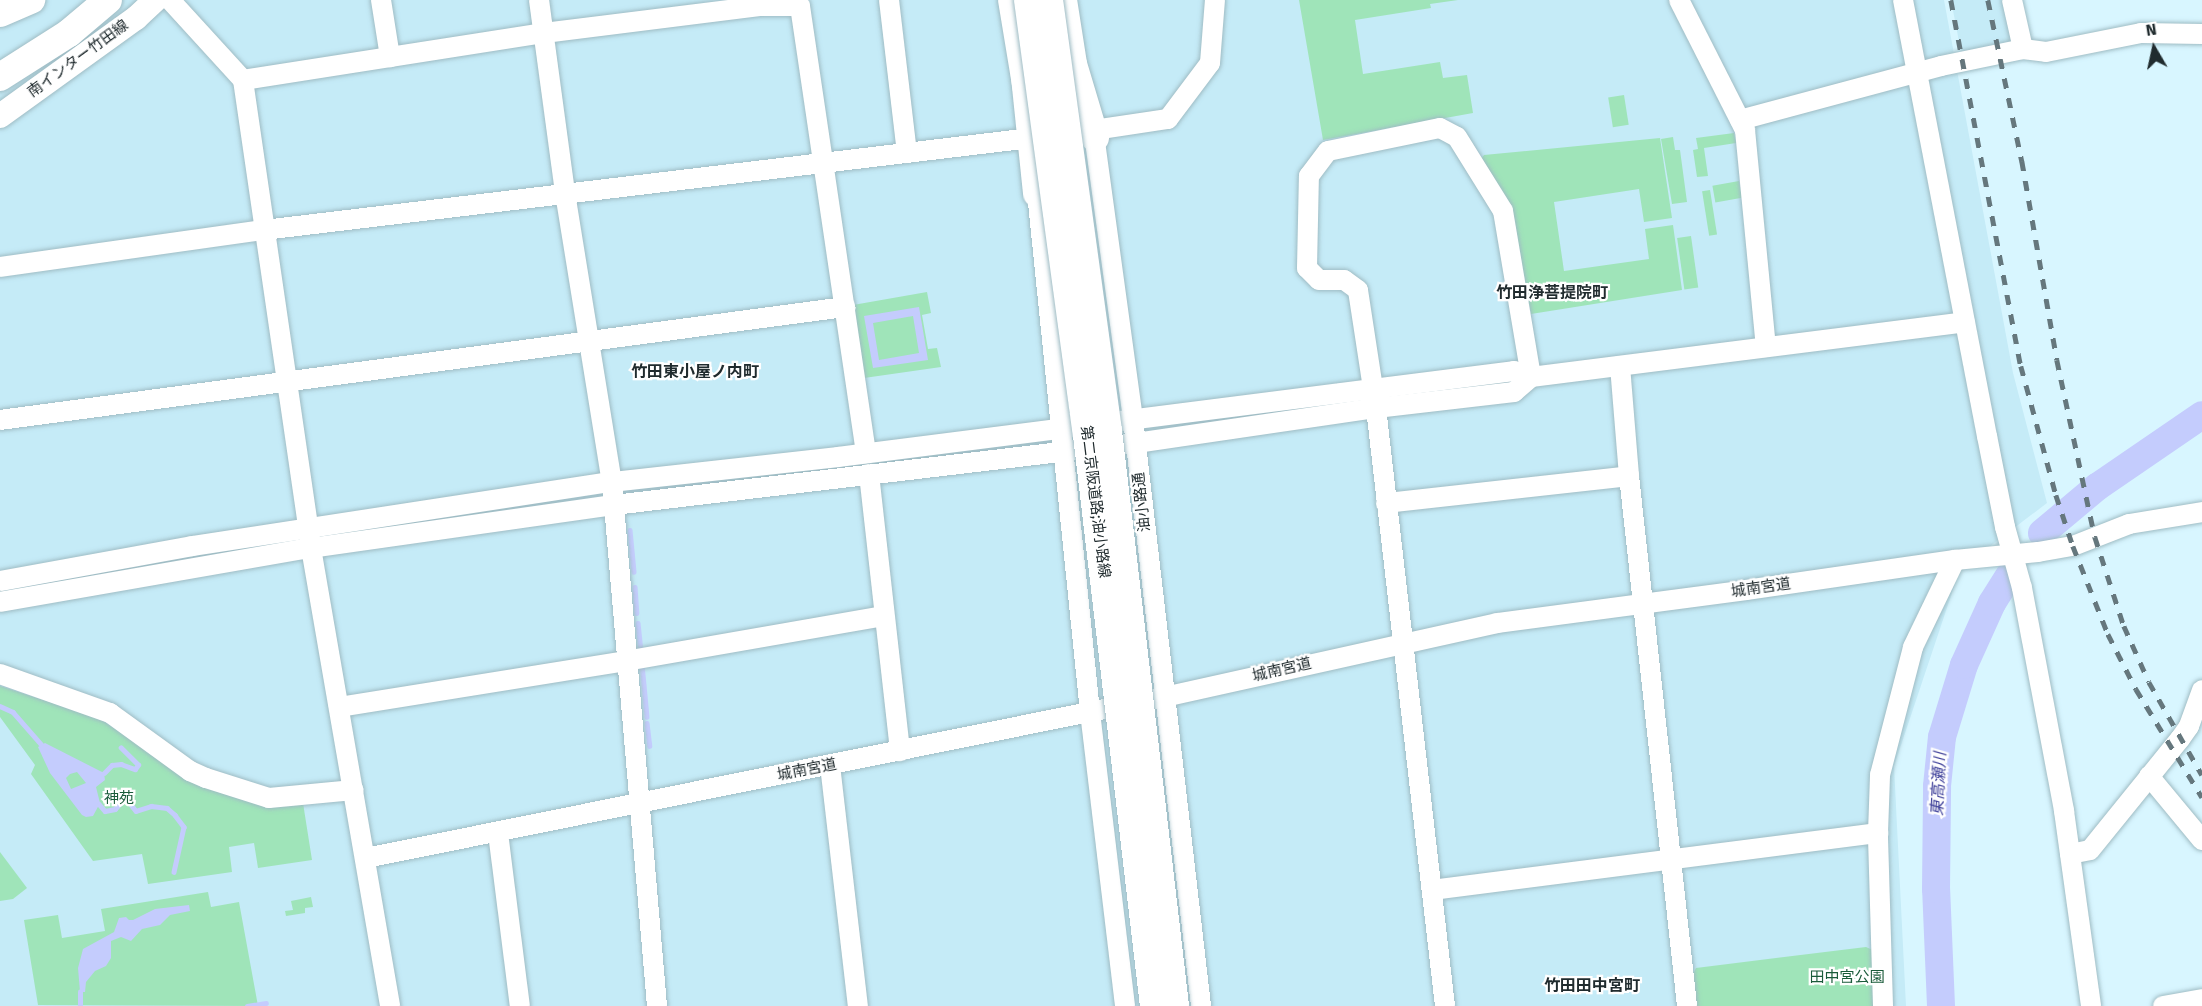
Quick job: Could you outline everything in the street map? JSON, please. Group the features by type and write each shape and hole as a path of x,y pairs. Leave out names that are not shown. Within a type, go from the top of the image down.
{"highway":[{"path":"0,3 5,0"},
{"path":"0,13 31,0"},
{"path":"0,77 69,33 108,0"},
{"path":"1016,0 1037,193"},
{"name":"第二京阪道路;油小路線","path":"1028,0 1089,447 1154,1006"},
{"name":"第二京阪道路;油小路線","path":"1049,0 1105,408 1175,1006"},
{"path":"1063,0 1073,64 1094,134"}],"main road":[{"name":"南インター竹田線","path":"0,116 136,18 155,0"}],"street":[{"path":"170,0 243,80 311,548 390,1006"},
{"path":"381,0 390,57"},
{"path":"539,0 566,193 612,482 657,1006"},
{"path":"889,0 907,153"},
{"path":"1008,0 1031,138 1089,712 1125,1006"},
{"name":"油小路通","path":"1074,0 1133,418 1201,1006"},
{"path":"1094,134 1168,119 1210,63 1215,0"},
{"path":"1679,0 1745,130 1766,347"},
{"path":"1903,0 2005,527 2013,553 2070,854 2091,1006"},
{"path":"2012,0 2023,49"},
{"path":"243,80 544,33 761,3 800,6 866,453"},
{"path":"1740,120 1917,73 2023,49 2046,52 2141,33 2202,34"},
{"path":"1444,1006 1376,408 1358,290 1344,280 1319,279 1306,268 1309,176 1328,151 1440,128 1457,137 1503,211 1532,377"},
{"path":"0,267 264,230 1031,138"},
{"path":"0,420 845,307"},
{"path":"0,581 308,528 612,482 866,453 1514,370 1532,377 1965,321"},
{"path":"1620,366 1629,476 1687,1006"},
{"path":"0,602 311,548 614,505 1136,443 1376,408 1514,392 1532,377"},
{"path":"869,474 883,616 900,751"},
{"path":"1386,503 1629,476"},
{"name":"城南宮道","path":"366,858 1164,697 1497,623 1954,560 2038,552 2073,546 2129,524 2202,512"},
{"path":"1882,1006 1878,833 1880,776 1913,647 1954,560"},
{"path":"339,707 626,661 883,616"},
{"path":"0,674 110,713 190,771 206,778 269,798 354,790"},
{"path":"2070,854 2090,850 2189,726 2202,690"},
{"path":"830,765 858,1006"},
{"path":"2149,776 2202,840"},
{"path":"498,833 520,1006"},
{"path":"1432,890 1878,833"},
{"path":"2163,1006 2202,999"}],"shaded area":[{"path":"0,0 1944,0 2013,373 2047,503 1960,569 1894,766 1906,1006 0,1006"},
{"path":"1951,0 2003,0 2011,43 1961,52"}],"green space":[{"path":"1299,0 1458,0 1430,4 1431,8 1355,20 1363,74 1440,62 1443,78 1467,75 1473,113 1323,140"},
{"path":"1624,95 1629,125 1613,127 1608,98"},
{"path":"1734,133 1736,143 1704,148 1708,176 1697,177 1693,150 1698,149 1696,138"},
{"path":"1673,137 1675,150 1680,150 1687,202 1672,204 1661,139"},
{"path":"1660,138 1672,218 1644,222 1639,189 1554,202 1564,271 1649,259 1645,229 1673,225 1682,290 1531,314 1512,211 1480,160 1484,155"},
{"path":"1739,181 1742,198 1715,202 1712,186"},
{"path":"1710,190 1717,234 1709,236 1702,191"},
{"path":"1691,236 1698,287 1684,289 1677,238"},
{"path":"927,292 931,313 922,315 928,349 937,348 941,367 864,378 853,305"},
{"name":"神苑","path":"0,686 99,718 197,784 303,803 312,860 258,868 254,843 229,847 232,872 148,884 142,854 93,861 31,774 35,765 0,717"},
{"path":"0,852 27,888 13,899 0,901"},
{"path":"208,892 211,907 239,902 258,1006 38,1005 24,920 58,915 62,938 105,931 101,909"},
{"path":"311,897 313,907 305,908 305,913 286,916 285,911 293,910 291,901"},
{"name":"田中宮公園","path":"1866,947 1875,951 1878,1006 1695,1006 1691,978 1696,968"}],"water":[{"path":"919,307 928,360 873,368 864,316","holes":["913,316 919,353 879,360 873,323"]},
{"path":"45,743 104,773 105,780 96,787 100,803 93,816 82,815 50,773 38,747","holes":["77,772 86,783 71,789 66,778"]},
{"path":"189,905 190,911 170,915 160,925 142,929 131,941 121,937 111,941 111,958 106,966 95,971 86,982 85,992 80,992 78,968 83,949 114,932 119,918 126,917 133,920 155,909"}],"waterway":[{"name":"東高瀬川","path":"2042,533 2097,487 2202,415"},
{"path":"630,530 634,572"},
{"name":"東高瀬川","path":"1941,1006 1936,889 1937,786 1942,737 1964,665 1992,603 2009,576"},
{"path":"635,587 637,613"},
{"path":"638,623 641,650"},
{"path":"642,664 647,717"},
{"path":"0,706 13,712 41,744"},
{"path":"647,723 650,746"},
{"path":"104,773 112,765 121,764 135,769 138,765 121,748"},
{"path":"99,804 105,811 115,809 121,802 129,802 136,811 151,806 167,808 175,815 184,827 174,872"},
{"path":"80,992 80,1006"},
{"path":"247,1006 266,1003"}],"railway":[{"path":"1951,0 2021,366 2056,495 2073,546 2108,634 2136,689 2202,797"},
{"path":"1988,0 2022,161 2057,360 2095,537 2124,626 2149,682 2202,775"}],"district":[{"name":"竹田浄菩提院町","path":"1552,293"},
{"name":"竹田東小屋ノ内町","path":"695,372"},
{"name":"竹田田中宮町","path":"1592,986"}]}
